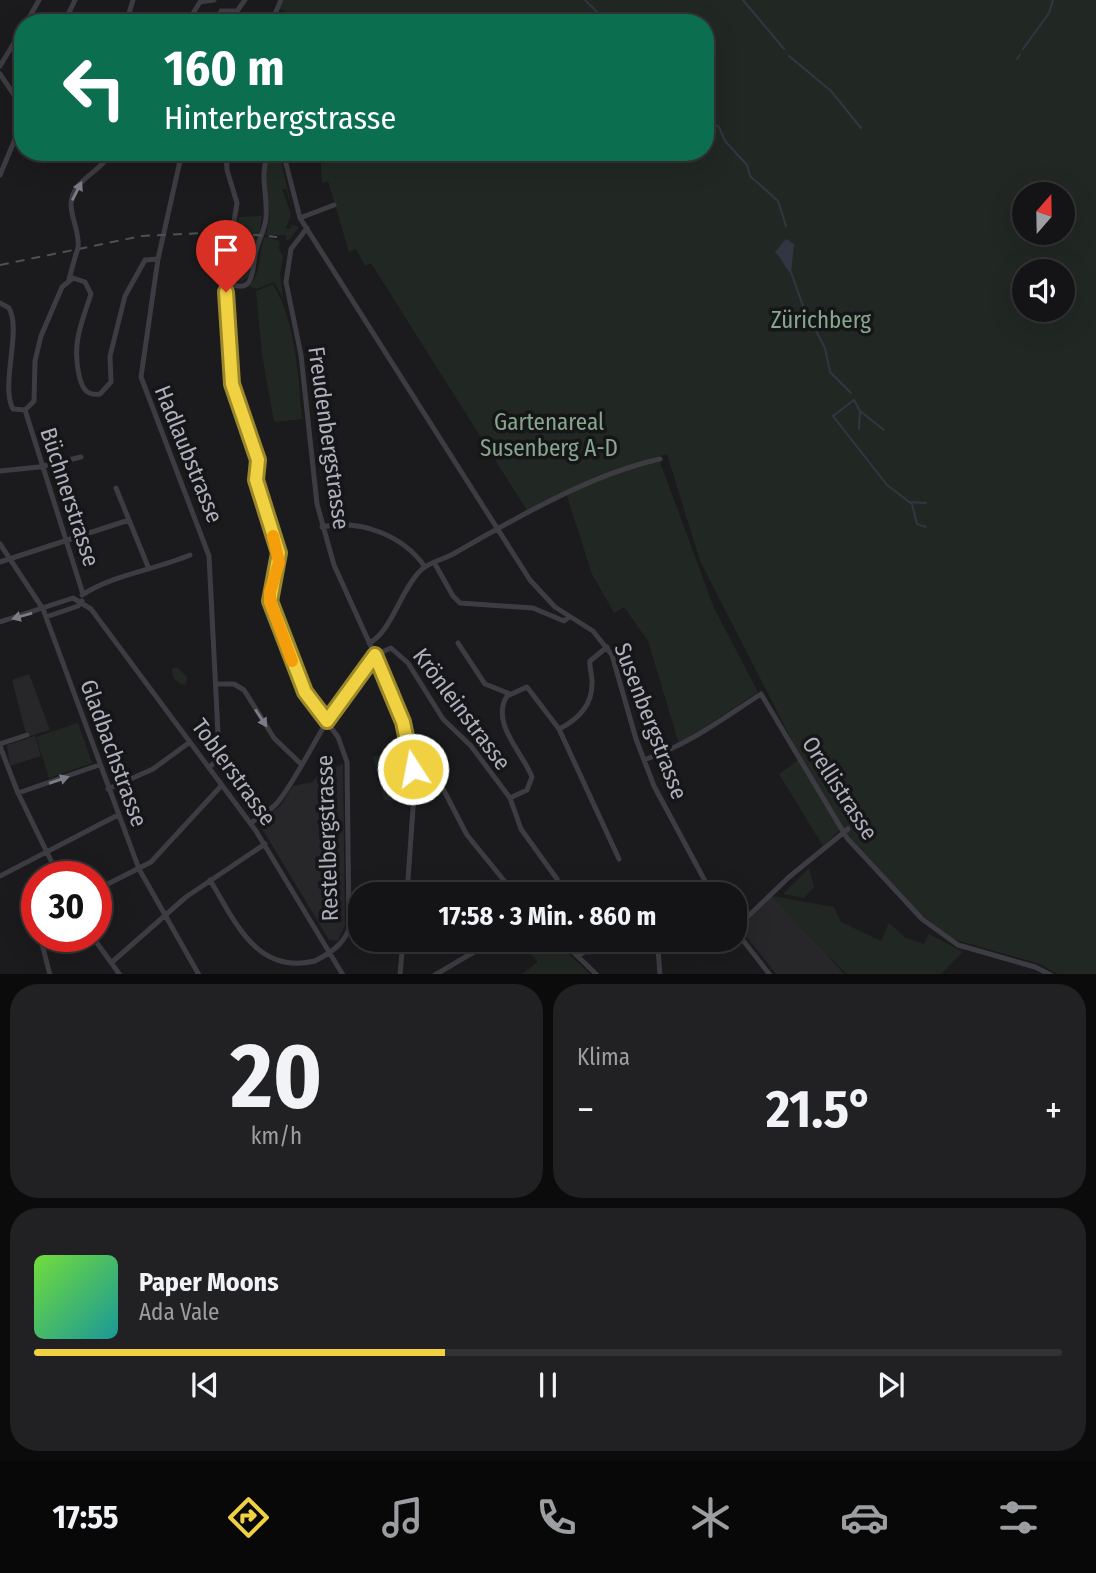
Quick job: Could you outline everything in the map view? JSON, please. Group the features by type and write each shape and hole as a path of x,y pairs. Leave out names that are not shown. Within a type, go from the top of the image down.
{"street":[{"path":"193,14 200,2 214,0 221,11"},
{"path":"221,11 237,11 245,0"},
{"path":"0,66 14,43"},
{"path":"0,74 14,95"},
{"path":"0,175 14,142"},
{"path":"0,303 9,308 12,316 4,356 5,398 13,409 24,410 32,405 36,395 35,361 41,336 62,286 69,279 78,248 72,210 74,191 105,161"},
{"name":"Hadlaubstrasse","path":"180,161 158,259 141,377 208,547 219,753 217,761 209,767"},
{"name":"Restelbergstrasse","path":"226,161 237,203 226,256 228,353 232,384 258,460 256,480 279,553 270,601 305,692 338,737 347,762 349,929 342,942 330,952"},
{"path":"227,282 243,286 254,276 256,250 266,219 262,175 266,161"},
{"path":"286,161 300,218 334,205"},
{"name":"Susenbergstrasse","path":"300,218 535,586 569,617 593,631 607,647 615,661 644,760 667,814 705,882"},
{"name":"Freudenbergstrasse","path":"307,228 291,249 286,282 301,355 322,527 334,565 403,722 410,751 414,794 408,882"},
{"path":"69,279 82,279 90,289 76,337 75,356 83,389 91,394 100,394 109,386 110,356 130,283 145,260 158,259"},
{"name":"Büchnerstrasse","path":"24,410 83,594"},
{"path":"0,471 42,466 81,457"},
{"path":"369,643 381,637 404,592 425,567 618,471 660,459"},
{"path":"116,488 149,569"},
{"path":"0,562 129,520"},
{"path":"322,527 347,524 369,528 402,545 425,567"},
{"name":"Gladbachstrasse","path":"0,544 43,609 139,869 197,974"},
{"path":"46,617 78,606 83,594 135,571 190,555"},
{"path":"435,564 453,596 460,603 533,608 564,621 569,617"},
{"path":"0,622 73,598 82,601"},
{"name":"Toblerstrasse","path":"82,601 91,609 251,823 342,974"},
{"path":"458,643 485,684 510,694"},
{"path":"607,647 590,662 592,692 581,714 559,729 619,859"},
{"name":"Krönleinstrasse","path":"375,655 391,648 403,657 443,719 471,746 510,798 527,790 532,777 516,750 503,715 503,702 510,694 528,687 559,729"},
{"path":"251,823 274,806 327,721 375,655"},
{"path":"217,684 234,684 244,690 274,738 302,765"},
{"name":"Orellistrasse","path":"644,760 681,745 729,718 761,694 846,831 922,919 941,936 966,948 1035,967 1049,974"},
{"path":"27,735 0,744 18,793 51,861"},
{"path":"108,789 153,769 190,742"},
{"path":"410,751 426,756 467,835 506,882"},
{"path":"18,793 99,765"},
{"path":"112,882 151,862 222,785"},
{"path":"510,798 521,829 548,872 557,879"},
{"path":"0,876 118,815"},
{"path":"747,917 789,877 846,831"},
{"path":"111,963 210,880 265,844"},
{"path":"210,880 256,958"},
{"path":"747,945 769,974"},
{"path":"578,956 584,952 658,949 660,974"},
{"path":"44,952 50,974"},
{"path":"103,952 119,974"},
{"path":"294,971 330,952"},
{"path":"400,974 402,952"},
{"path":"437,974 473,952"},
{"path":"574,952 596,974"}],"shaded area":[{"path":"786,239 794,244 791,273 775,252"},
{"path":"29,674 50,730 27,737 12,680"},
{"path":"35,736 41,756 10,766 7,745"},
{"path":"343,764 345,926 338,941 329,940 261,827 262,820 280,806 293,786 312,782 321,773"},
{"path":"772,896 844,974 776,974 747,938 747,922"}],"green space":[{"name":"Zürichberg","path":"284,0 1096,0 1096,974 1058,974 1040,964 953,939 918,912 842,828 823,846 779,774 801,758 700,561 667,454 627,466 660,462 714,608 758,692 679,744 648,641 624,607 614,613 592,574 566,493 528,512 371,263 365,266 356,249 349,252 328,181 322,183 321,161 714,161 714,14 292,14 280,9"},
{"path":"267,161 281,161 292,208 286,189 282,189 291,214 286,228 290,229 292,225 299,227 289,240 286,240 286,235 266,235 270,217 264,173"},
{"path":"262,216 259,234 235,232 239,217"},
{"path":"235,234 258,236 251,254 249,276 242,282 233,281 228,271"},
{"path":"265,237 280,241 279,249 283,256 280,274 283,298 274,282 256,289 249,286 258,270"},
{"path":"273,284 287,315 291,332 302,419 274,422 262,354 256,291"},
{"path":"177,667 187,677 186,685 177,682 174,677 172,669"},
{"path":"78,723 92,763 49,778 36,737"},
{"path":"397,745 405,757 402,760 407,769 408,802 384,800 373,757 385,754"},
{"path":"809,868 814,887 804,898 783,894"},
{"path":"772,896 834,907 841,922 881,941 889,923 906,938 924,944 929,934 963,952 941,974 846,974"},
{"path":"529,952 567,952 590,974 522,974 538,962"}],"waterway":[{"path":"585,0 599,14"},
{"path":"743,0 784,49"},
{"path":"1023,49 1049,13 1053,0"},
{"path":"1017,59 1020,55"},
{"path":"789,56 831,91 861,128"},
{"path":"714,124 747,165 750,176 778,201 786,226"},
{"path":"791,272 803,306 825,348 830,372 851,393"},
{"path":"859,429 860,411 854,400 833,416 887,485 912,504 917,524 926,527"},
{"path":"860,411 884,430"},
{"path":"909,502 926,503"}],"railway":[{"path":"0,265 142,236 224,232 277,237"}],"slow traffic":[{"path":"273,536 279,562 270,601 292,661"}],"route":[{"path":"226,292 232,384 258,460 256,480 279,553 279,567 270,592 270,601 300,681 310,701 327,721 367,662 375,655 398,706 413,769"}],"park label":[{"name":"Gartenareal Susenberg A-D","path":"549,435"}]}
